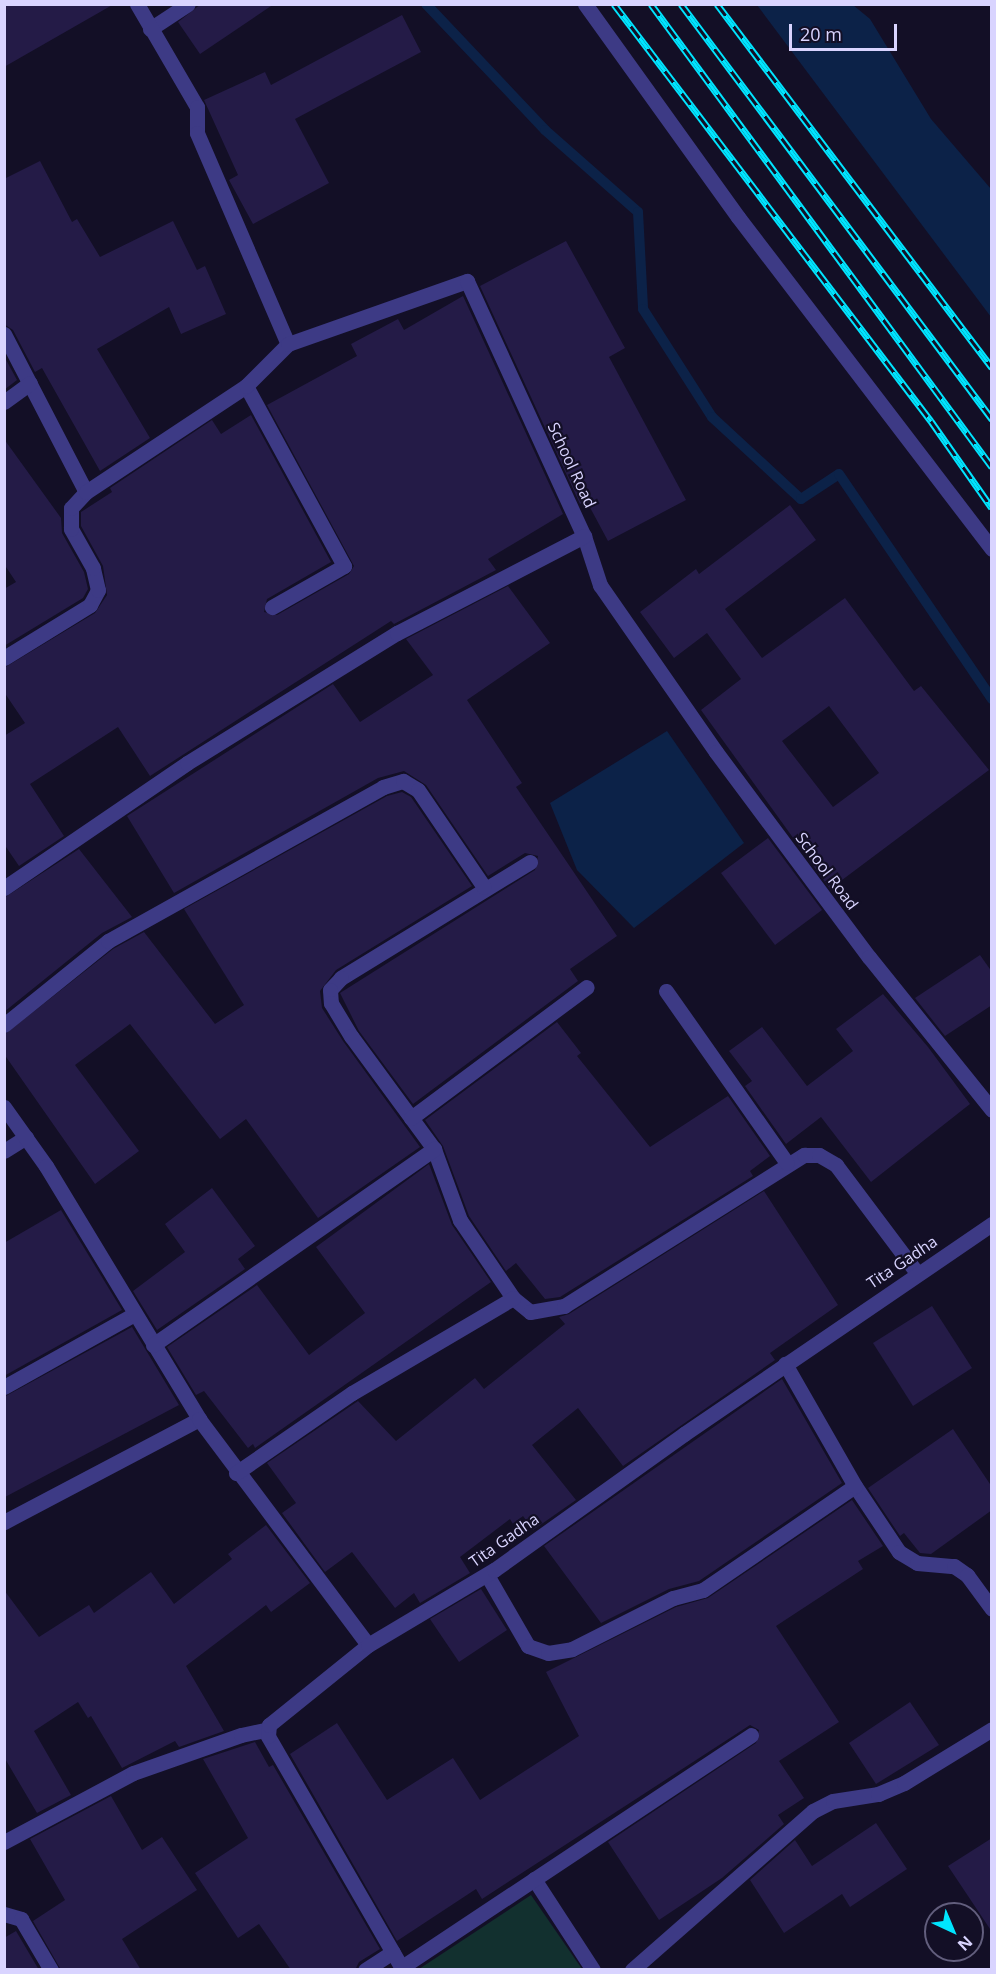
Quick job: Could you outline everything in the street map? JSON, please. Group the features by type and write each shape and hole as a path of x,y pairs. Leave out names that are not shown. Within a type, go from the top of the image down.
{"street":[{"path":"4,658 90,605 98,590 93,568 71,530 71,508 86,492 246,386 288,344 197,133 197,106 137,4"},
{"path":"150,29 188,4"},
{"path":"585,4 738,217 992,549"},
{"name":"School Road","path":"288,344 467,281 584,536 600,585 716,752 869,957 992,1110"},
{"path":"4,333 86,492"},
{"path":"4,402 30,383"},
{"path":"246,386 344,566 272,607"},
{"path":"4,888 187,764 397,633 584,536"},
{"path":"4,1025 108,941 383,787 403,781 418,790 484,886"},
{"path":"530,862 484,886 341,978 330,990 331,1003 351,1036 434,1149 460,1220 513,1298 530,1312 564,1306 787,1163 804,1155 819,1155 836,1165 917,1273"},
{"path":"411,1118 587,987"},
{"path":"666,992 787,1163"},
{"path":"4,1107 26,1137 199,1419 236,1473 368,1645"},
{"path":"4,1151 26,1137"},
{"path":"153,1345 434,1149"},
{"name":"Tita Gadha","path":"266,1730 368,1645 487,1575 785,1364 992,1224"},
{"path":"236,1473 352,1393 513,1298"},
{"path":"4,1387 134,1315"},
{"path":"785,1364 855,1486 899,1552 917,1563 954,1566 966,1575 992,1609"},
{"path":"4,1522 199,1419"},
{"path":"487,1575 528,1646 548,1653 572,1649 673,1598 703,1590 855,1486"},
{"path":"632,1970 813,1811 833,1802 878,1794 904,1783 992,1729"},
{"path":"4,1842 133,1773 241,1735 266,1730 402,1968 751,1735"},
{"path":"534,1879 593,1970"},
{"path":"4,1914 26,1925 51,1970"},
{"path":"365,1970 393,1952"}],"green space":[{"path":"531,1895 582,1969 419,1969"}],"water":[{"path":"757,5 853,5 870,19 931,119 991,189 991,317"},
{"path":"667,731 744,843 634,928 577,870 550,803"}],"building":[{"path":"4,4 114,4 4,67"},
{"path":"201,4 274,4 200,54 178,22"},
{"path":"402,15 421,52 295,119 329,183 253,224 229,180 238,175 204,100 265,72 271,85"},
{"path":"40,161 72,222 77,219 100,257 173,221 197,270 205,266 226,314 181,334 169,307 97,349 150,438 100,471 42,368 35,372 13,330 4,324 4,179"},
{"path":"566,241 625,348 609,357 686,500 608,541 586,500 580,504 480,286"},
{"path":"463,296 563,514 488,559 496,570 394,624 391,621 150,776 118,727 30,784 64,836 19,866 4,844 4,736 25,723 4,692 4,668 95,613 107,595 103,566 81,526 81,512 112,492 110,488 212,420 221,434 251,415 331,562 267,599 264,612 277,615 349,574 354,566 267,405 357,356 351,344 398,319 404,330"},
{"path":"4,356 17,380 4,390"},
{"path":"4,439 61,518 62,533 84,572 88,589 83,598 4,646 4,589 16,582 4,564"},
{"path":"790,505 816,540 725,609 762,658 845,598 914,691 921,686 989,770 830,889 701,710 741,679 707,633 674,658 640,612 696,569 699,574","holes":["829,706 879,773 833,807 782,741"]},
{"path":"508,586 550,643 467,700 522,783 516,787 617,936 570,969 578,981 413,1104 359,1031 340,993 535,870 538,856 525,853 488,876 426,785 404,771 378,778 174,893 127,816 333,684 360,722 433,675 406,639"},
{"path":"402,792 411,797 472,886 336,970 320,991 322,1008 343,1041 420,1147 318,1218 246,1119 220,1139 130,1024 75,1065 139,1151 95,1184 4,1054 4,1035 113,949 144,932 215,1024 244,1005 184,909 387,796"},
{"path":"768,838 822,910 775,945 721,873"},
{"path":"79,849 132,917 102,933 4,1012 4,898"},
{"path":"980,955 992,972 992,1005 945,1036 915,998"},
{"path":"883,994 928,1047 970,1104 871,1182 821,1117 786,1144 745,1086 752,1081 729,1051 762,1027 807,1086 853,1051 836,1029"},
{"path":"557,1022 581,1053 577,1056 650,1147 728,1096 770,1156 750,1171 753,1176 560,1297 545,1299 516,1263 506,1271 469,1216 443,1146 425,1120"},
{"path":"429,1164 452,1225 491,1282 255,1448 253,1444 248,1448 204,1391 196,1395 167,1347 257,1285 309,1355 365,1313 316,1247"},
{"path":"212,1188 255,1246 238,1259 245,1269 157,1330 133,1291 185,1252 165,1224"},
{"path":"764,1191 838,1305 770,1353 775,1360 623,1466 578,1408 532,1445 576,1500 533,1530 523,1516 513,1524 510,1519 460,1557 470,1573 420,1603 414,1593 395,1608 352,1552 325,1572 282,1513 296,1503 267,1463 358,1401 396,1441 475,1378 484,1389 565,1324 559,1317 569,1314"},
{"path":"61,1210 122,1310 4,1376 4,1243"},
{"path":"932,1306 972,1368 913,1406 873,1343"},
{"path":"132,1327 179,1405 5,1497 4,1397"},
{"path":"782,1379 842,1483 699,1581 669,1589 601,1623 544,1546"},
{"path":"953,1429 992,1487 992,1510 931,1554 920,1553 904,1533 900,1536 868,1488"},
{"path":"852,1500 883,1546 858,1561 863,1569 776,1626 839,1722 779,1761 804,1798 778,1815 784,1824 722,1878 659,1920 608,1842 756,1743 759,1730 750,1725 482,1899 476,1889 397,1941 290,1754 337,1723 387,1800 453,1758 480,1800 579,1736 546,1672 676,1607 708,1598"},
{"path":"266,1525 310,1583 271,1612 266,1605 186,1666 224,1731 179,1747 175,1741 122,1768 91,1716 88,1718 78,1702 34,1731 71,1795 37,1813 4,1757 4,1590 39,1637 89,1605 94,1613 151,1572 174,1604 232,1559 228,1554"},
{"path":"481,1589 507,1630 459,1662 430,1619"},
{"path":"910,1702 939,1745 876,1784 849,1743"},
{"path":"255,1742 269,1767 273,1765 380,1949 359,1962 355,1970 291,1970 259,1924 238,1938 195,1873 248,1838 203,1759"},
{"path":"111,1796 142,1850 162,1837 197,1890 122,1939 141,1970 61,1970 33,1921 65,1900 30,1839"},
{"path":"876,1823 907,1869 850,1907 842,1894 784,1933 750,1880 795,1840 812,1866"},
{"path":"992,1838 992,1932 984,1920 984,1902 972,1902 948,1866"},
{"path":"16,1931 39,1970 4,1970 4,1938"}],"waterway":[{"path":"426,4 545,130 638,212 643,309 712,417 801,499 839,474 992,699"}],"railway":[{"path":"614,4 931,421 992,508"},
{"path":"651,4 992,467"},
{"path":"681,4 992,419"},
{"path":"717,4 992,368"}]}
